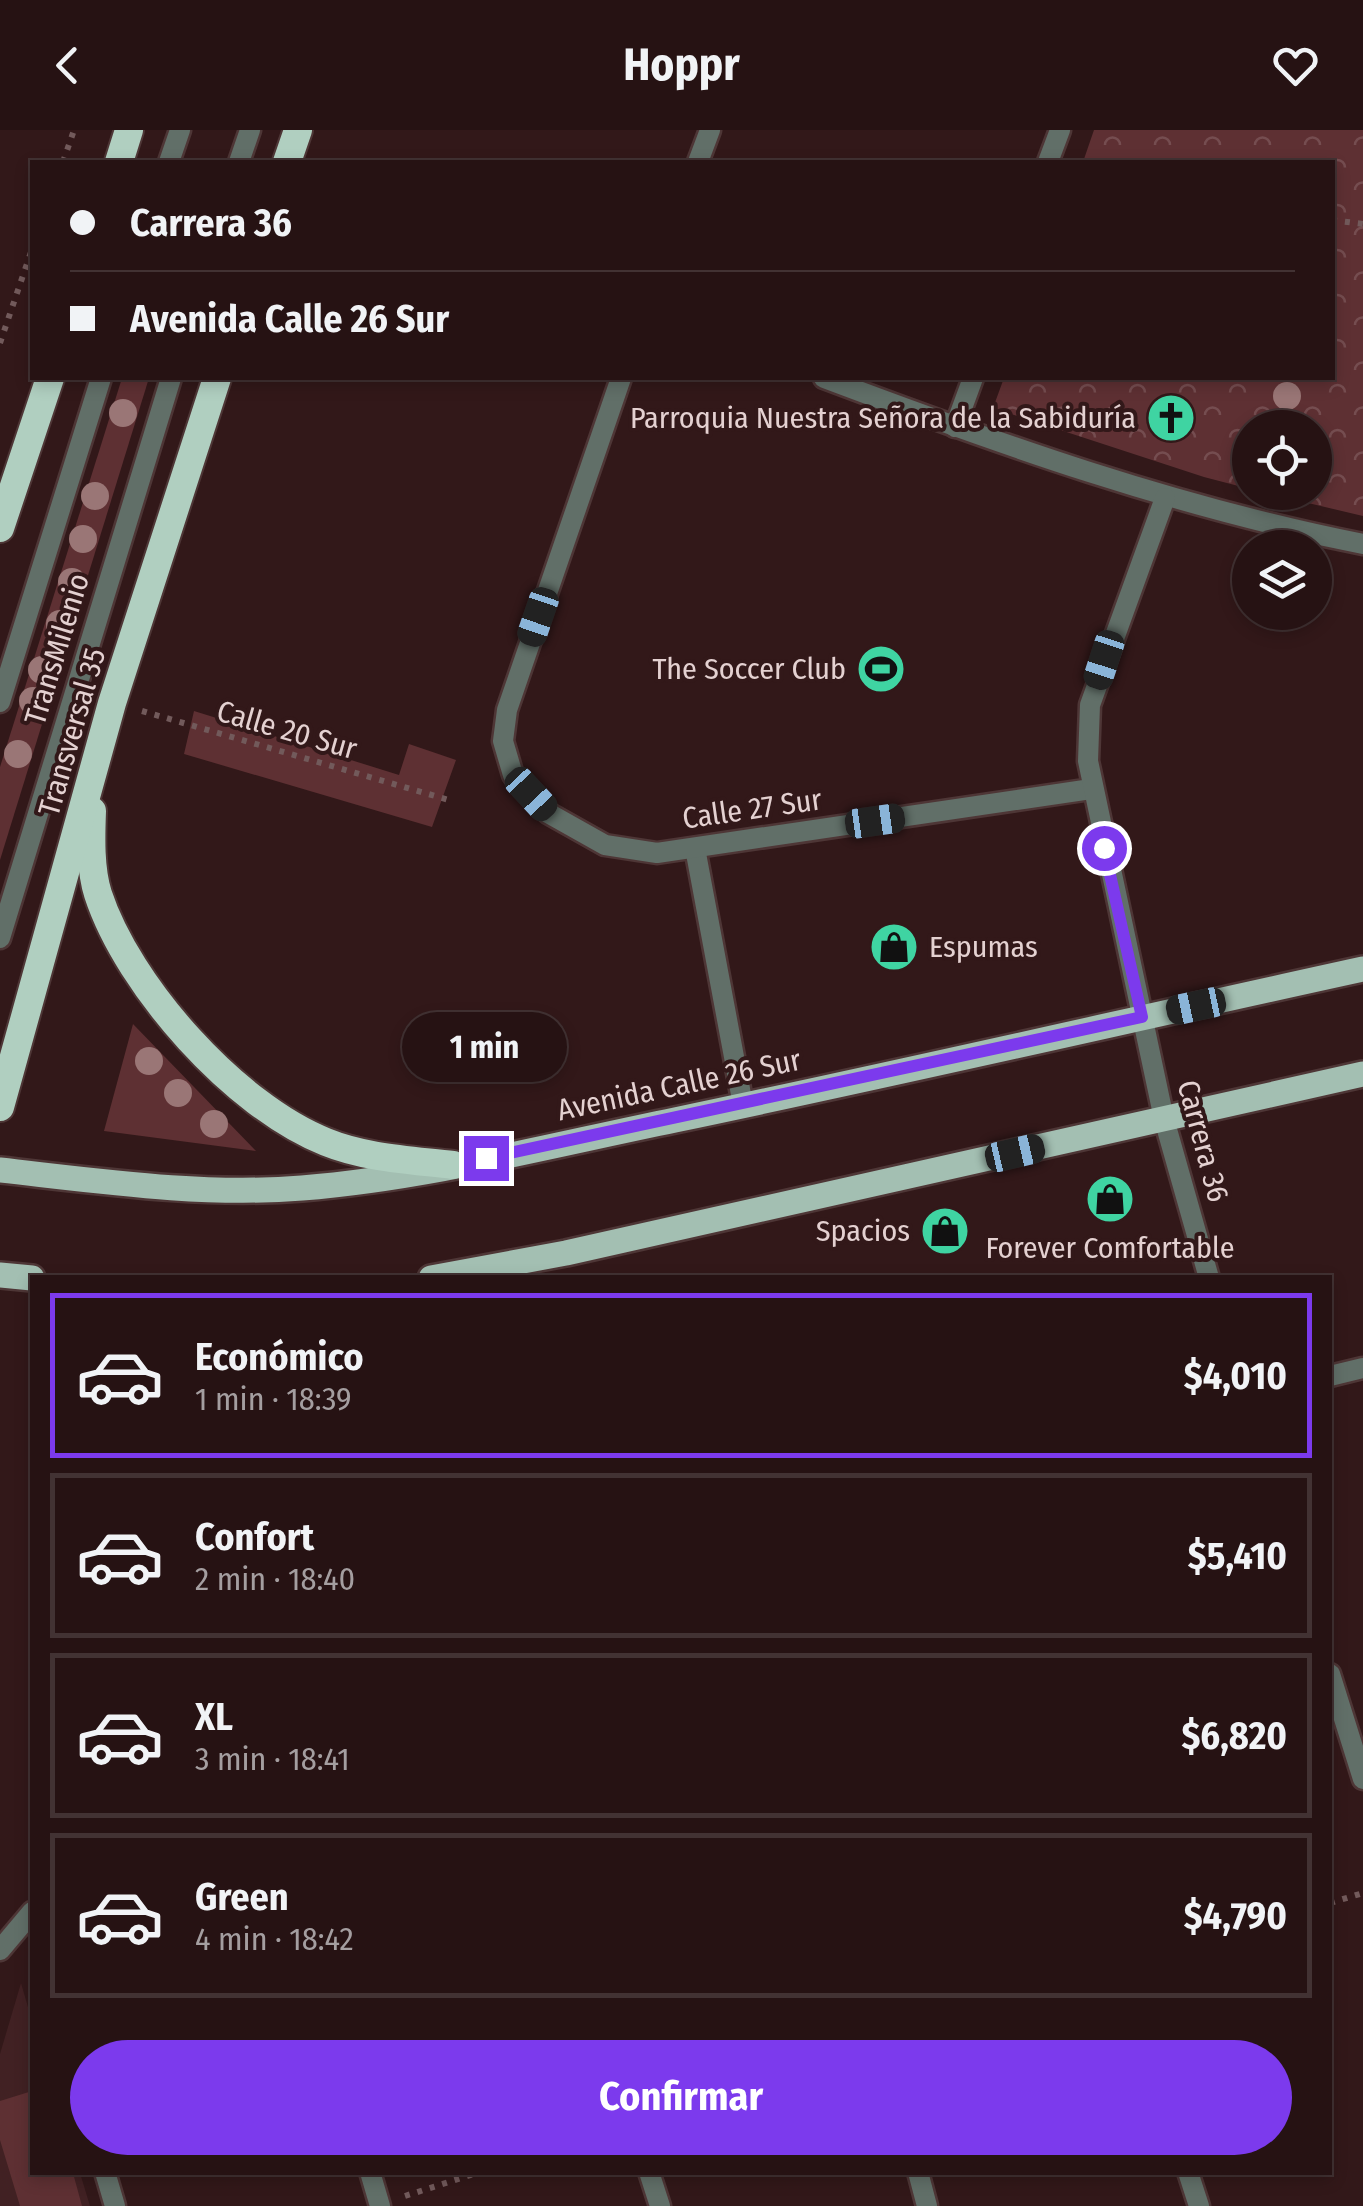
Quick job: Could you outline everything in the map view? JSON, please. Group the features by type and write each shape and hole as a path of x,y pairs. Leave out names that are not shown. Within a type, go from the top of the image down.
{"highway":[{"path":"120,160 129,130"},
{"path":"288,160 298,130"},
{"path":"1,521 49,380"},
{"name":"Transversal 35","path":"0,1107 112,702 216,380"},
{"path":"94,768 91,840 97,892 140,978 180,1030 244,1090 322,1141 380,1156 453,1166"}],"main road":[{"name":"Avenida Calle 26 Sur","path":"0,1170 164,1186 261,1190 350,1182 453,1166 743,1106 1363,969"},
{"path":"448,1275 566,1253 1363,1074"},
{"path":"0,1276 30,1278"}],"street":[{"path":"170,160 180,130"},
{"path":"240,160 250,130"},
{"path":"699,160 710,130"},
{"path":"1049,160 1060,130"},
{"name":"TransMilenio","path":"0,702 100,380"},
{"name":"TransMilenio","path":"0,938 170,380"},
{"name":"Calle 27 Sur","path":"620,380 507,710 503,741 513,775 548,813 604,845 657,853 1091,789"},
{"path":"829,380 1165,498 1285,529 1363,544"},
{"path":"955,427 971,380"},
{"name":"Carrera 36","path":"1165,498 1090,705 1088,761 1164,1119 1208,1275"},
{"path":"694,848 743,1106"},
{"path":"1332,1376 1363,1368"},
{"path":"1332,1680 1363,1779"},
{"path":"0,1950 29,1916"},
{"path":"106,2175 115,2206"},
{"path":"371,2175 380,2205"},
{"path":"650,2175 660,2206"},
{"path":"919,2175 928,2206"},
{"path":"1189,2175 1199,2206"}],"path":[{"path":"64,160 74,130"},
{"path":"1335,220 1363,224"},
{"path":"0,342 30,255"},
{"name":"Calle 20 Sur","path":"112,702 449,800"},
{"path":"1332,1902 1363,1893"},
{"path":"380,2205 471,2175"}],"shaded area":[{"path":"21,1983 30,2014 30,2175 81,2175 90,2206 0,2206 0,2054"}],"green space":[{"path":"1094,130 1363,130 1363,516 1332,509 1332,410 1232,410 1232,484 993,408 1003,380 1335,380 1335,160 1084,160"},
{"path":"121,380 148,380 0,860 0,767"},
{"path":"194,711 399,775 409,744 456,760 432,827 184,754"},
{"path":"133,1024 256,1151 104,1131"},
{"path":"30,2092 30,2175 74,2175 82,2206 20,2206 0,2140 0,2101"}],"place":[{"name":"Parroquia Nuestra Señora de la Sabiduría","path":"1171,418"},
{"name":"The Soccer Club","path":"881,669"},
{"name":"Espumas","path":"894,947"},
{"name":"Forever Comfortable","path":"1110,1199"},
{"name":"Spacios","path":"945,1231"}],"route":[{"path":"486,1158 743,1106 1142,1017 1104,848"}]}
